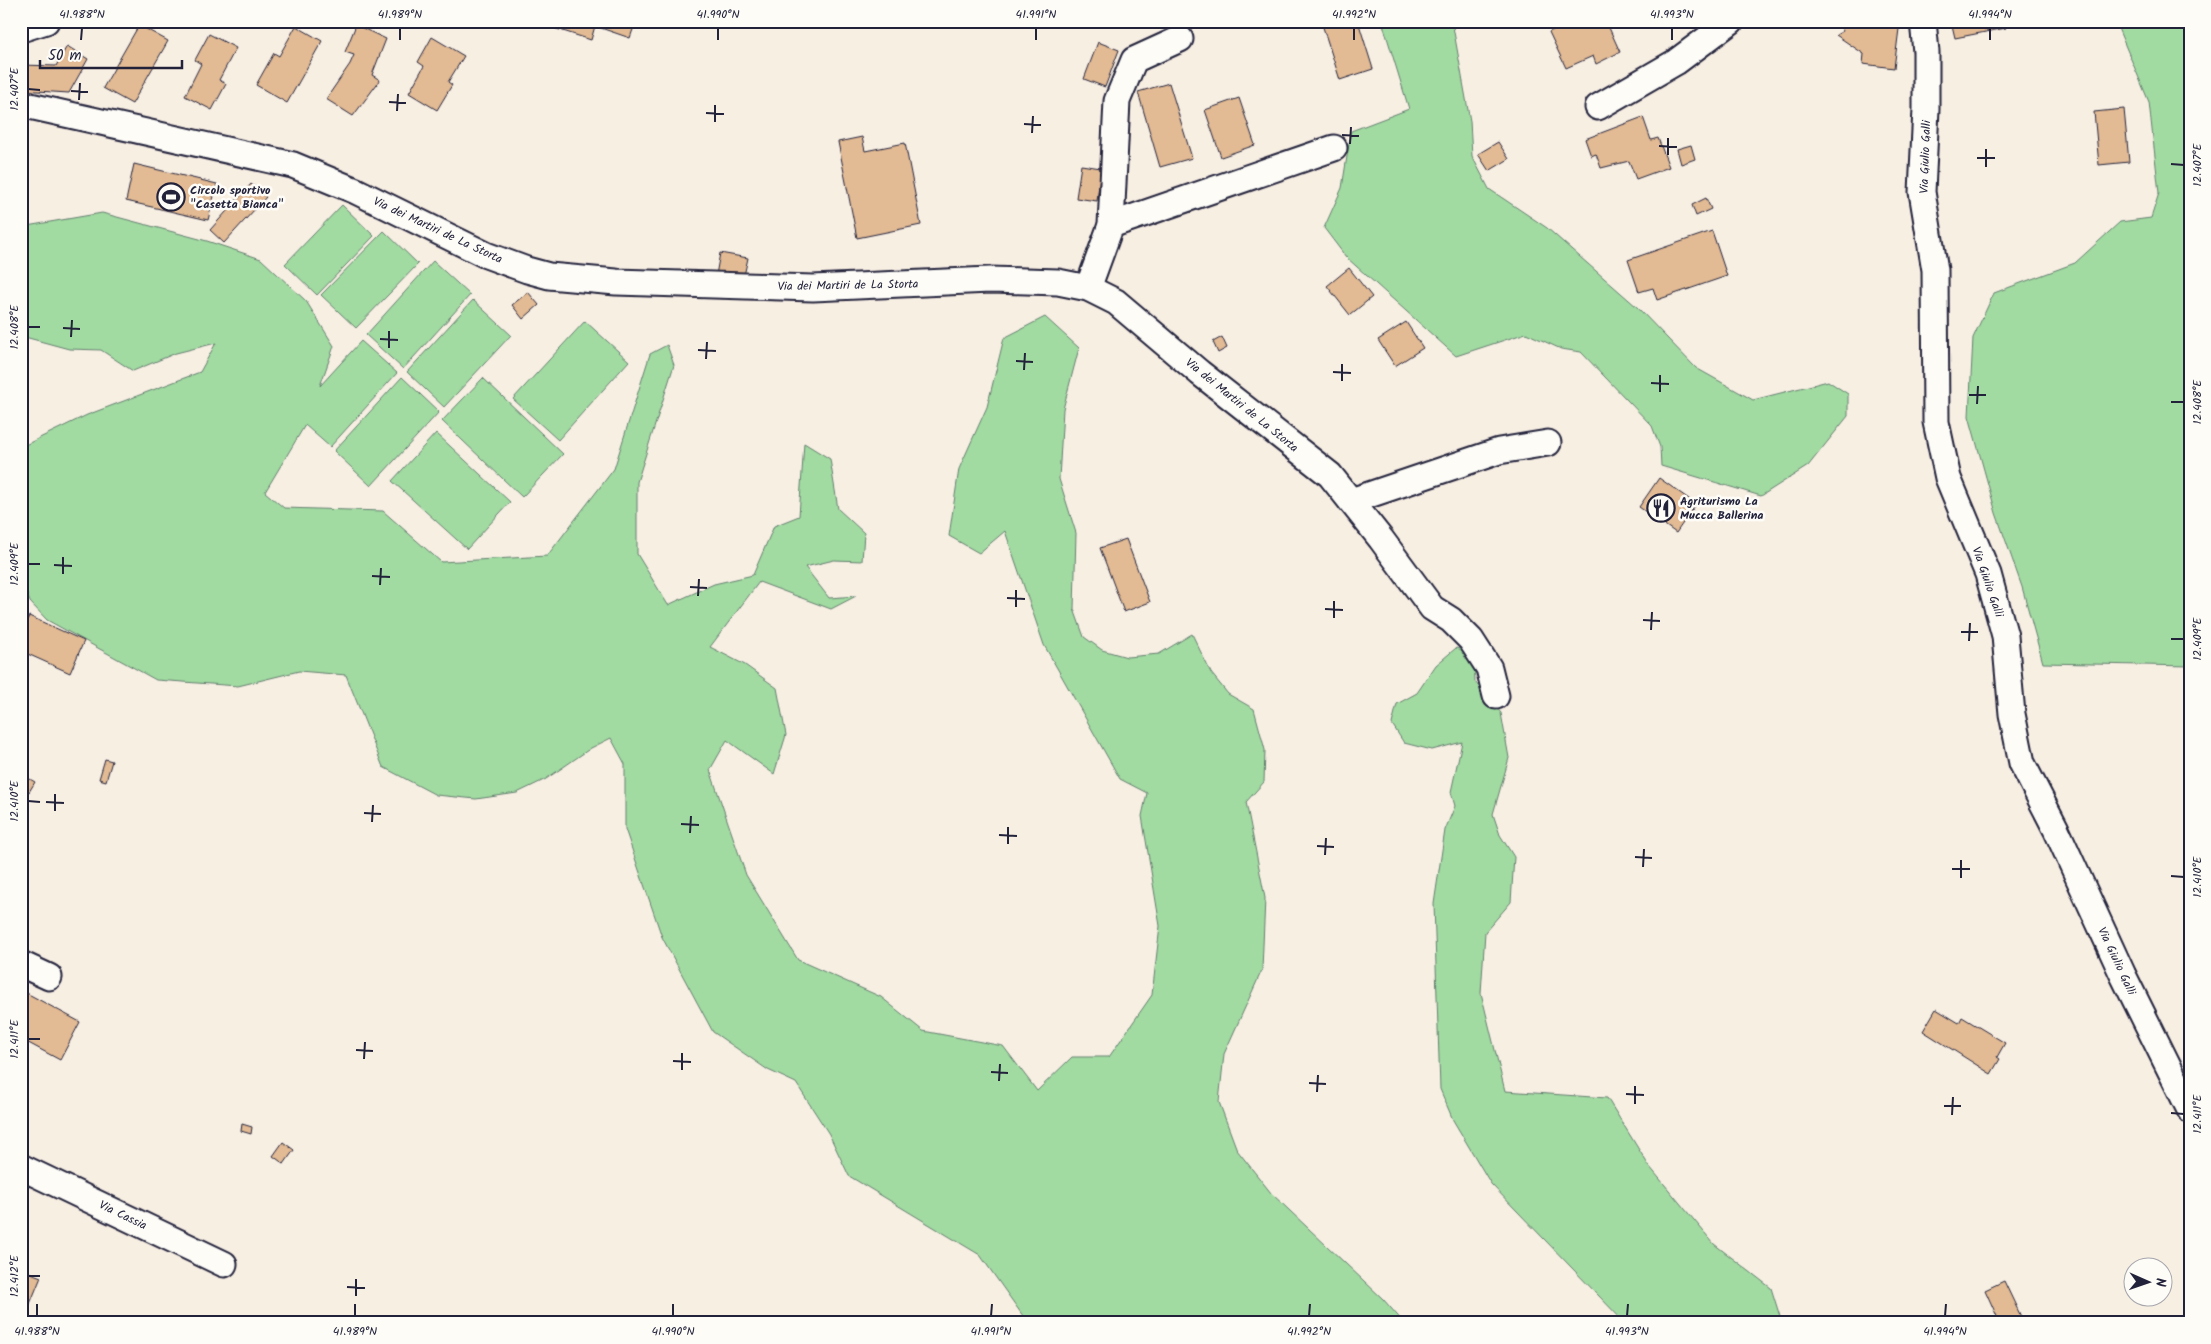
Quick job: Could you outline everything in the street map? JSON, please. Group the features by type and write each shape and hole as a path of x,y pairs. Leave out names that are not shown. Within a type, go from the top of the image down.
{"street":[{"path":"21,30 46,21"},
{"path":"1598,106 1676,62 1730,21"},
{"name":"Via Giulio Galli","path":"1923,21 1926,52 1926,109 1922,192 1935,270 1936,422 1948,478 1988,574 2005,636 2012,714 2022,763 2056,829 2123,975 2190,1110"},
{"path":"1088,288 1111,225 1117,101 1134,60 1180,39"},
{"name":"Via dei Martiri de La Storta","path":"21,104 293,165 364,195 486,255 549,276 616,282 813,288 990,280 1058,282 1088,288 1116,302 1200,373 1330,475 1432,608 1451,620 1471,640 1489,668 1496,696"},
{"path":"1111,225 1334,148"},
{"path":"1351,501 1499,452 1548,443"},
{"path":"21,964 49,977"},
{"name":"Via Cassia","path":"21,1166 224,1264"}],"green space":[{"path":"1382,21 1452,21 1470,121 1472,156 1489,189 1547,228 1637,307 1696,368 1753,400 1828,381 1848,394 1848,416 1808,466 1761,496 1661,466 1660,447 1652,426 1581,352 1561,349 1526,333 1456,356 1346,257 1324,228 1342,188 1351,131 1409,109"},
{"path":"2115,21 2190,21 2190,666 2043,663 2022,587 1996,513 1969,416 1973,338 1994,293 2075,263 2120,222 2151,218 2159,193 2149,102"},
{"path":"342,205 374,236 317,295 285,264"},
{"path":"102,213 207,241 261,259 306,301 334,346 320,386 361,341 397,373 330,447 305,425 265,492 284,508 383,511 441,562 547,556 614,469 650,354 667,345 674,365 637,482 637,554 668,605 714,584 753,575 774,526 799,516 804,443 830,459 838,509 864,533 862,561 834,560 805,567 829,598 856,596 831,609 759,582 710,647 745,665 777,688 786,735 774,774 727,740 710,770 746,875 798,960 881,997 923,1031 1003,1046 1037,1091 1072,1057 1109,1057 1152,995 1160,926 1142,816 1147,793 1120,779 1044,645 1005,531 979,553 949,536 959,469 987,407 1004,338 1045,317 1079,348 1063,409 1059,479 1076,533 1074,609 1084,637 1102,650 1127,657 1159,654 1192,634 1211,673 1228,694 1254,709 1265,750 1264,782 1246,802 1265,898 1262,970 1224,1054 1219,1102 1237,1150 1271,1193 1383,1299 1404,1323 1028,1323 980,1255 849,1176 829,1134 796,1083 768,1070 713,1032 662,937 625,829 625,764 611,738 591,748 546,779 517,793 476,799 436,795 383,767 346,675 299,671 238,686 156,680 47,620 30,602 21,578 21,447 87,415 200,372 216,343 176,353 133,371 101,350 69,349 21,336 21,227"},
{"path":"384,231 418,264 356,328 321,295"},
{"path":"433,261 470,295 403,369 366,335"},
{"path":"473,300 511,335 444,407 407,372"},
{"path":"585,321 629,361 558,440 513,399"},
{"path":"402,377 439,412 371,486 334,451"},
{"path":"483,378 563,454 522,497 442,421"},
{"path":"436,433 510,502 467,549 392,481"},
{"path":"1456,648 1474,653 1475,682 1501,713 1509,758 1493,814 1500,835 1514,857 1511,902 1485,932 1481,993 1505,1091 1607,1098 1649,1166 1714,1244 1771,1288 1782,1323 1625,1323 1491,1184 1453,1120 1440,1089 1434,904 1445,830 1455,806 1451,792 1462,742 1432,750 1404,743 1392,724 1397,704 1417,693 1436,665"}],"building":[{"path":"636,21 630,38 595,26 591,40 535,22"},
{"path":"1321,21 1358,21 1373,69 1340,80"},
{"path":"1571,21 1606,21 1620,52 1596,64 1593,56 1566,68 1549,32"},
{"path":"1838,21 1900,21 1894,68 1863,64 1864,54 1836,35 1843,31"},
{"path":"1951,21 2005,21 2006,28 1955,38"},
{"path":"139,25 168,41 132,104 103,88"},
{"path":"356,25 386,39 372,75 380,80 353,116 326,99 354,55 345,52"},
{"path":"296,26 322,41 287,103 256,85 274,53 279,56"},
{"path":"209,34 236,48 219,80 226,84 212,110 185,96 201,64 195,60"},
{"path":"432,37 464,56 448,82 452,85 437,110 409,93 424,66 418,62"},
{"path":"1098,42 1119,50 1105,87 1084,79"},
{"path":"67,46 88,59 69,93 21,90 21,65 56,66"},
{"path":"1169,83 1192,158 1160,167 1138,92"},
{"path":"1239,98 1255,145 1221,157 1205,110"},
{"path":"2124,109 2129,162 2099,165 2094,112"},
{"path":"1643,117 1651,140 1658,138 1669,167 1636,179 1629,161 1601,168 1596,154 1591,156 1585,139"},
{"path":"862,137 865,151 905,143 921,225 857,238 838,142"},
{"path":"1498,142 1509,159 1489,171 1478,154"},
{"path":"1691,145 1695,159 1681,164 1677,149"},
{"path":"134,164 217,184 208,220 126,201"},
{"path":"1081,165 1101,168 1097,201 1076,198"},
{"path":"251,184 266,197 224,243 210,230"},
{"path":"1706,198 1711,209 1696,216 1692,205"},
{"path":"1712,231 1727,276 1657,300 1653,288 1639,292 1628,260"},
{"path":"720,253 748,258 743,280 716,275"},
{"path":"1349,268 1372,297 1350,315 1327,286"},
{"path":"528,292 539,305 523,319 512,305"},
{"path":"1406,322 1423,348 1395,366 1378,340"},
{"path":"1222,337 1227,348 1218,353 1213,342"},
{"path":"1659,478 1696,504 1676,533 1639,507"},
{"path":"1126,539 1150,602 1124,612 1100,548"},
{"path":"29,616 84,641 70,673 21,651 21,633"},
{"path":"105,759 112,761 106,781 99,779"},
{"path":"21,774 35,782 29,792 21,788"},
{"path":"21,990 80,1022 60,1060 21,1039"},
{"path":"1936,1009 1959,1023 1962,1017 2005,1043 1997,1057 2000,1059 1991,1074 1923,1031"},
{"path":"242,1124 252,1127 251,1134 241,1131"},
{"path":"283,1142 294,1150 284,1164 273,1156"},
{"path":"21,1269 41,1277 27,1311 21,1309"},
{"path":"2004,1281 2024,1323 2000,1323 1985,1290"}],"place":[{"name":"Circolo sportivo \"Casetta Bianca\"","path":"171,197"},
{"name":"Agriturismo La Mucca Ballerina","path":"1661,508"}]}
